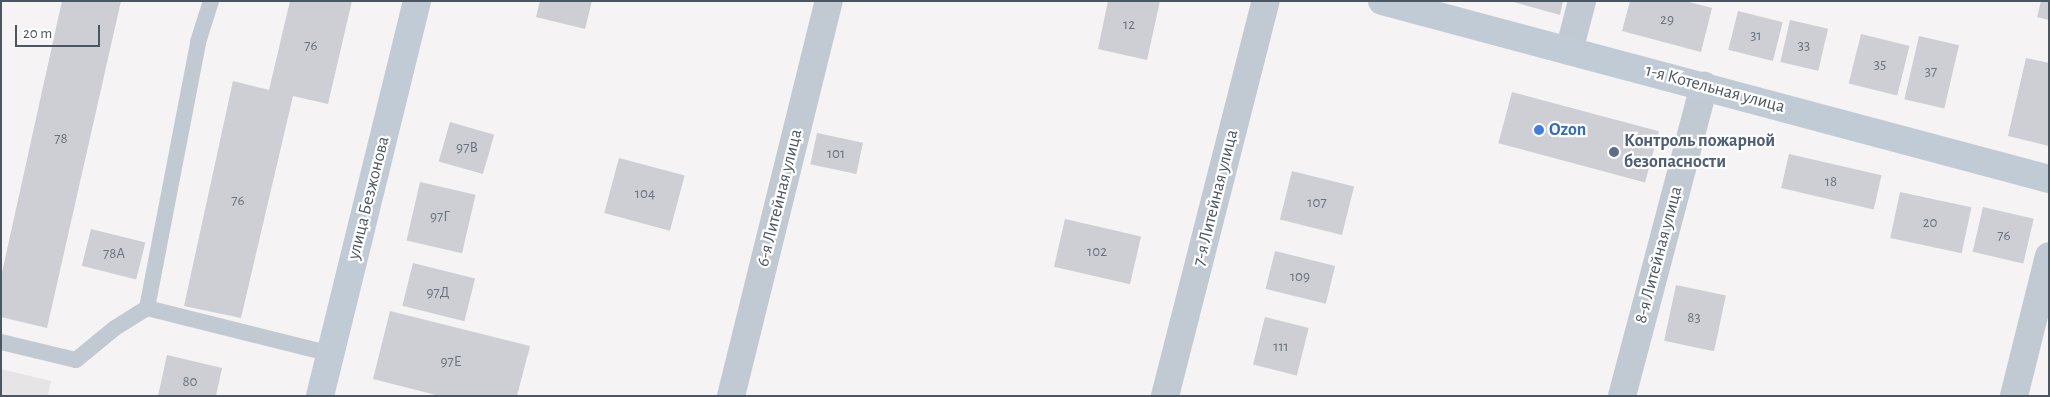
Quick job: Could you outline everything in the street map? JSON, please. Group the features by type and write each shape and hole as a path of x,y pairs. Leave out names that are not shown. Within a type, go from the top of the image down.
{"street":[{"name":"улица Безжонова","path":"320,396 417,1"},
{"name":"6-я Литейная улица","path":"732,396 829,1"},
{"name":"7-я Литейная улица","path":"1165,396 1266,1"},
{"name":"1-я Котельная улица","path":"1382,1 2049,179"},
{"path":"1569,51 1582,1"},
{"name":"8-я Литейная улица","path":"1622,396 1704,86"},
{"path":"2014,396 2049,256"}],"lane":[{"path":"147,308 198,42 211,1"},
{"path":"1,342 76,360 115,328 147,308 331,354"}],"shaded area":[{"path":"1,369 51,381 48,396 1,396"}],"building":[{"path":"62,1 121,1 47,328 1,317 1,277"},
{"path":"290,1 352,1 328,104 293,96 241,318 184,306 233,81 269,90"},
{"path":"540,1 592,1 585,29 536,17"},
{"path":"1108,1 1160,1 1147,60 1098,49"},
{"path":"1510,1 1563,1 1560,15"},
{"path":"1630,1 1685,1 1712,8 1701,52 1622,31"},
{"path":"2041,1 2049,1 2049,20 2037,17"},
{"path":"1738,11 1783,22 1773,61 1728,50"},
{"path":"1790,20 1828,29 1818,71 1780,62"},
{"path":"1861,34 1910,46 1897,96 1849,83"},
{"path":"1919,36 1959,45 1944,109 1904,99"},
{"path":"2026,58 2049,63 2049,146 2008,136"},
{"path":"1512,92 1659,131 1645,183 1498,143"},
{"path":"450,122 494,135 483,174 439,161"},
{"path":"817,133 863,143 856,174 810,164"},
{"path":"1789,154 1882,175 1874,209 1781,188"},
{"path":"619,158 685,176 670,231 604,213"},
{"path":"1292,171 1354,186 1342,235 1280,220"},
{"path":"420,182 476,195 462,253 407,240"},
{"path":"1900,192 1971,207 1962,253 1890,238"},
{"path":"1983,207 2034,219 2023,264 1973,252"},
{"path":"1065,219 1141,237 1130,284 1054,267"},
{"path":"91,229 145,243 136,279 82,266"},
{"path":"1275,251 1335,266 1326,304 1266,289"},
{"path":"413,263 475,278 464,321 402,306"},
{"path":"1676,285 1726,296 1714,351 1664,341"},
{"path":"390,311 530,346 517,396 440,396 373,379"},
{"path":"1265,317 1309,328 1297,375 1253,365"},
{"path":"167,355 222,368 216,396 158,396"}],"place":[{"name":"Ozon","path":"1539,130"},
{"name":"Контроль пожарной безопасности","path":"1614,152"}]}
